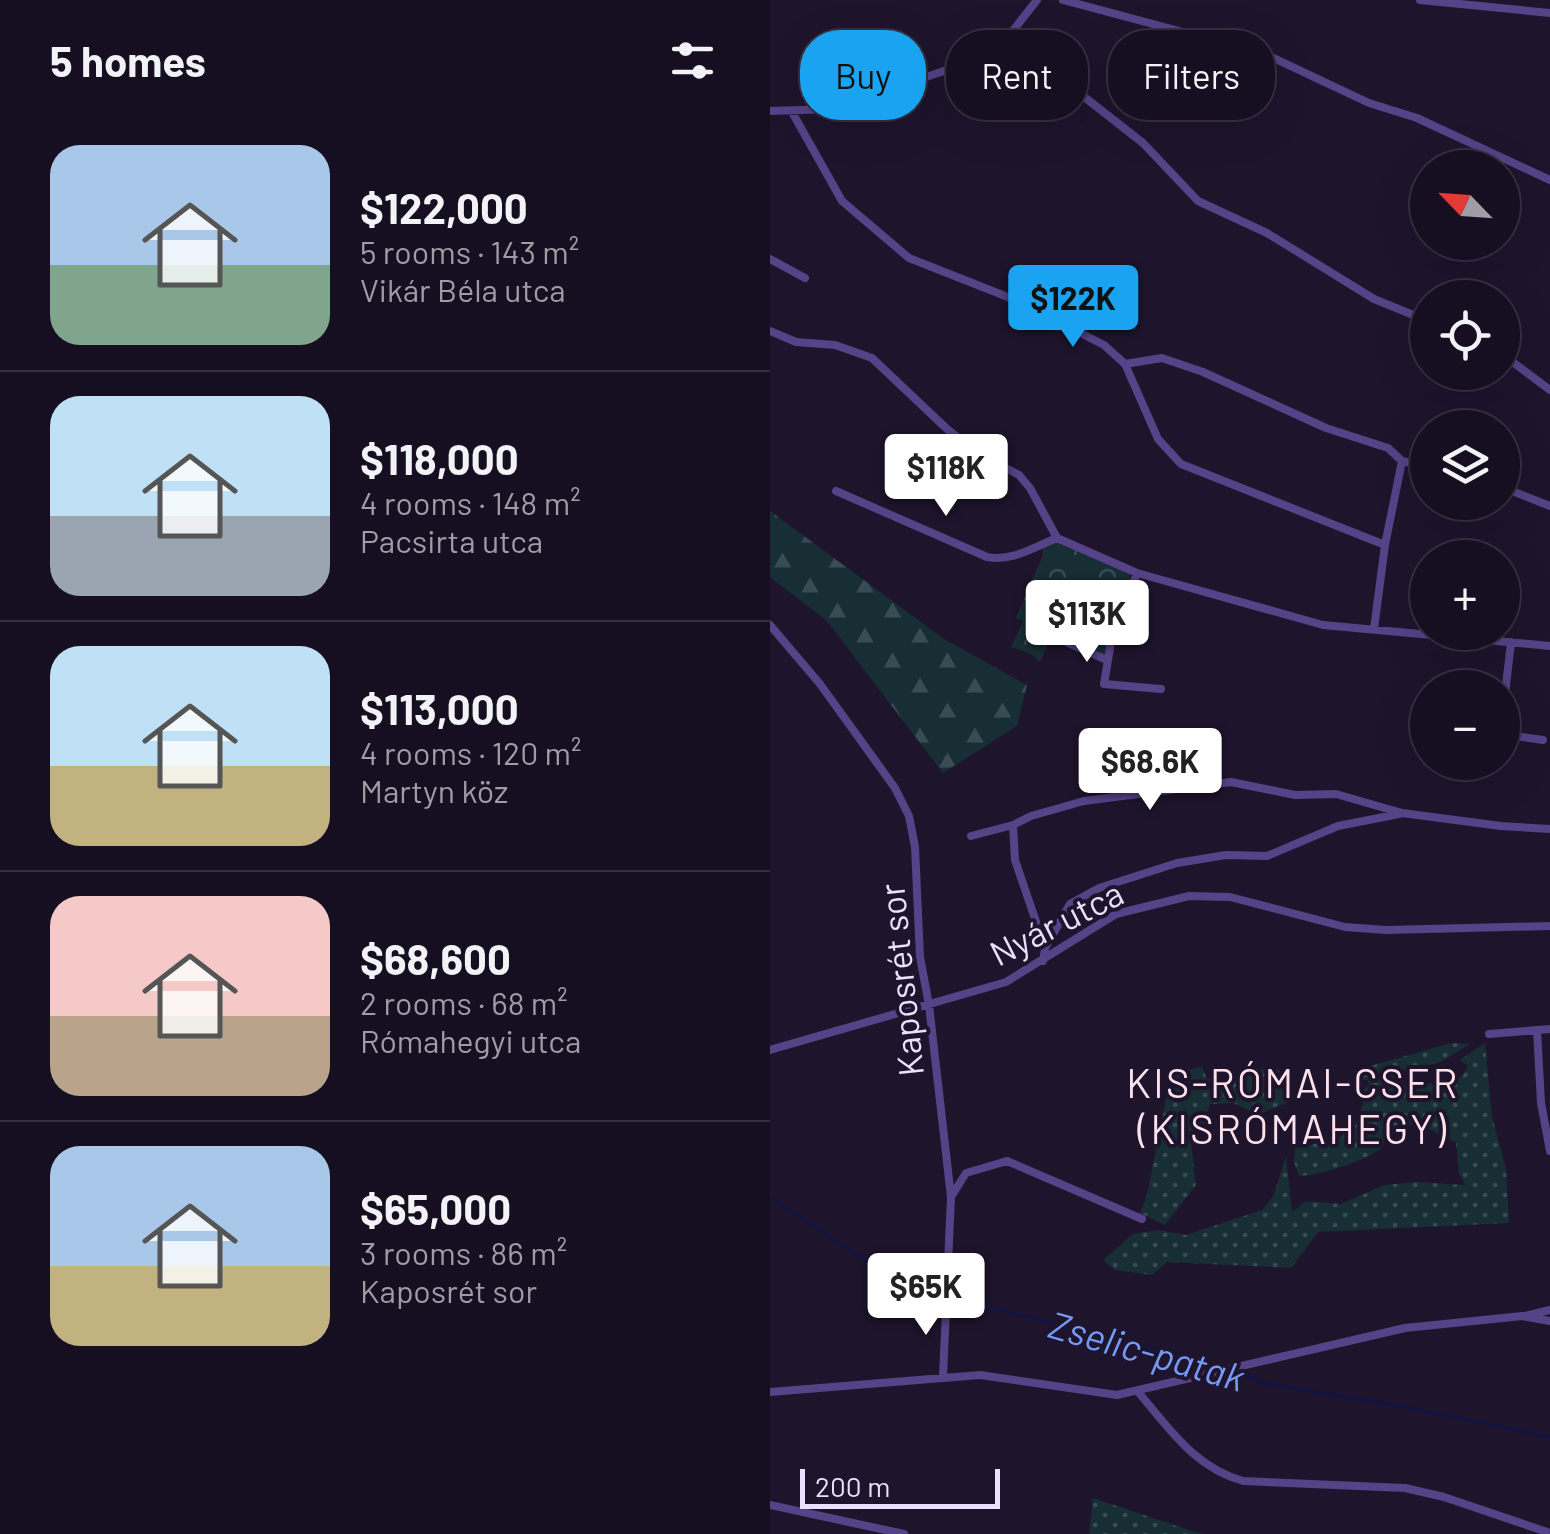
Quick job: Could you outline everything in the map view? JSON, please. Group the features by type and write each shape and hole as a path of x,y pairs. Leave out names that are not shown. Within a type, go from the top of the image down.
{"street":[{"path":"1013,30 1037,0"},
{"path":"1062,0 1265,54 1550,180"},
{"path":"1420,0 1550,14"},
{"path":"770,111 832,109 946,70"},
{"path":"1088,100 1143,143 1198,201 1267,233 1374,299 1410,314"},
{"path":"792,112 842,201 909,258 1018,301 1104,345 1125,364 1158,439 1181,464 1385,545"},
{"path":"770,260 805,278"},
{"path":"770,331 796,342 835,345 872,358 976,452 1019,474 1057,538 1137,573 1323,626 1410,632"},
{"path":"1125,364 1162,358 1204,372 1326,428 1388,448 1410,463"},
{"path":"1520,368 1550,390"},
{"path":"1374,629 1402,461"},
{"path":"836,491 987,558 1012,557 1057,538"},
{"path":"1520,494 1550,506"},
{"path":"1137,573 1107,660 1104,684 1161,689"},
{"name":"Kaposrét sor","path":"770,626 809,670 896,788 909,816 915,847 920,957 951,1197 943,1376"},
{"path":"1057,638 1107,660"},
{"path":"1520,643 1550,646"},
{"path":"1520,737 1542,740"},
{"path":"971,836 1084,802 1231,782 1295,795 1336,794 1402,814 1550,829"},
{"path":"1043,961 1045,948 1070,904 1099,888 1178,863 1226,855 1267,856 1338,826 1402,814"},
{"path":"1014,825 1015,860 1045,948"},
{"name":"Nyár utca","path":"770,1050 1006,982 1116,914 1189,896 1230,897 1345,927 1386,930 1550,926"},
{"path":"1489,1034 1550,1028"},
{"path":"1537,1030 1539,1078 1550,1151"},
{"path":"1539,1078 1550,1078"},
{"path":"951,1197 966,1174 1007,1161 1142,1219"},
{"path":"770,1392 943,1376 1001,1376 1099,1394 1138,1392 1405,1328 1550,1310"},
{"path":"1522,1316 1550,1322"},
{"path":"1138,1392 1199,1461 1219,1474 1243,1482 1405,1488 1550,1532"},
{"path":"770,1505 904,1534"}],"green space":[{"path":"770,511 944,639 1027,685 1017,726 943,773 827,621 770,577"},
{"path":"1057,541 1129,574 1131,580 1104,657 1054,633 1040,661 1011,647 1023,621 1016,618 1043,555 1042,546"},
{"path":"1451,1043 1470,1044 1441,1062 1401,1071 1396,1083 1415,1088 1426,1083 1447,1087 1468,1066 1460,1060 1485,1043 1492,1117 1506,1168 1509,1223 1318,1232 1291,1268 1167,1262 1152,1275 1115,1270 1103,1260 1133,1234 1158,1230 1186,1235 1262,1210 1273,1197 1286,1156 1292,1212 1306,1201 1341,1204 1384,1185 1465,1185 1459,1172 1456,1143 1414,1125 1397,1128 1376,1152 1343,1166 1299,1176 1294,1162 1295,1148 1334,1140 1354,1130 1363,1103 1356,1093 1369,1086 1368,1080 1353,1081 1353,1071"},
{"path":"1202,1067 1207,1079 1238,1080 1244,1070 1278,1069 1291,1086 1286,1103 1257,1115 1234,1103 1210,1104 1204,1125 1191,1142 1196,1185 1165,1225 1140,1213 1171,1073"},
{"path":"1093,1498 1192,1531 1204,1534 1089,1534"}],"waterway":[{"name":"Zselic-patak","path":"770,1197 903,1286 1221,1368"},
{"name":"Zselic-patak","path":"1233,1372 1268,1384 1550,1437"}],"district":[{"name":"KIS-RÓMAI-CSER (KISRÓMAHEGY)","path":"1293,1105"}]}
